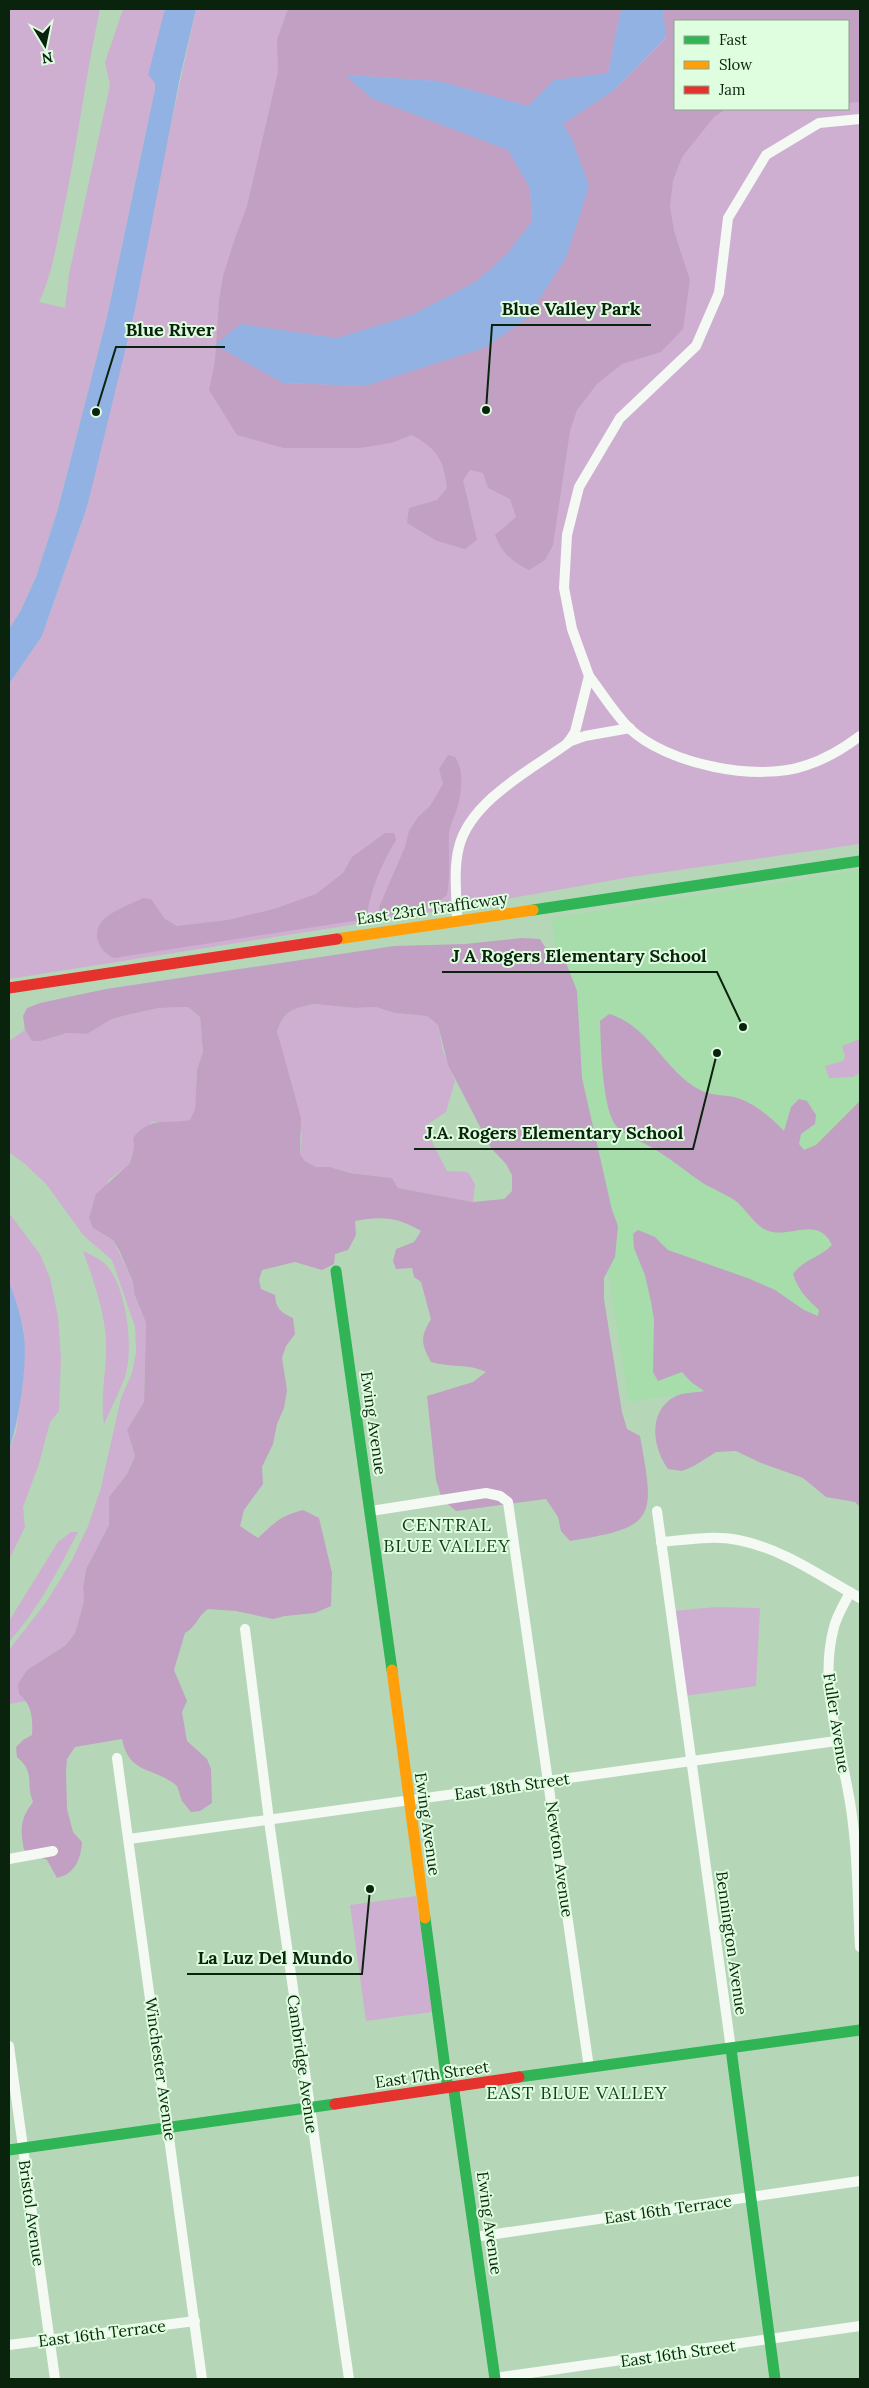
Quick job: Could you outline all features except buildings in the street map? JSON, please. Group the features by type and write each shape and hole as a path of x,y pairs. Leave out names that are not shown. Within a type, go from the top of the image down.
{"street":[{"path":"860,119 819,123 766,155 728,218 719,293 696,346 620,418 579,487 567,535 564,588 572,629 589,676 630,728 657,746 691,761 739,772 767,772 806,766 841,750 860,736"},
{"path":"568,743 575,732 589,676"},
{"path":"457,920 459,847 470,824 489,799 568,743 585,736 630,728"},
{"name":"East 23rd Trafficway","path":"9,988 860,861"},
{"name":"Ewing Avenue","path":"336,1271 371,1511 408,1801 447,2083 454,2091 495,2378"},
{"name":"Newton Avenue","path":"371,1511 486,1493 500,1496 508,1502 589,2068"},
{"name":"Bennington Avenue","path":"657,1511 752,2196 775,2379"},
{"path":"661,1542 703,1538 737,1540 776,1551 805,1565 860,1598"},
{"name":"Fuller Avenue","path":"850,1592 834,1624 828,1657 828,1688 836,1741 848,1792 857,1870 860,1947"},
{"name":"Cambridge Avenue","path":"245,1629 269,1820 349,2379"},
{"name":"East 18th Street","path":"129,1839 836,1741"},
{"name":"Winchester Avenue","path":"117,1758 202,2379"},
{"path":"9,1859 53,1851"},
{"name":"East 17th Street","path":"9,2150 169,2129 451,2087 860,2030"},
{"name":"Bristol Avenue","path":"9,2046 55,2379"},
{"name":"East 16th Terrace","path":"475,2237 860,2181"},
{"name":"East 16th Terrace","path":"9,2345 195,2321"},
{"name":"East 16th Street","path":"495,2378 860,2326"}],"shaded area":[{"path":"9,9 100,9 56,250 39,302 65,308 69,274 110,85 105,62 123,9 165,9 155,89 107,317 58,509 36,577 20,612 9,629"},
{"path":"196,9 860,9 860,844 631,877 421,914 9,979 9,684 42,636 87,507"},
{"path":"288,9 624,9 620,13 608,73 554,80 528,106 439,81 346,75 371,98 508,150 530,188 532,221 507,254 477,281 412,315 337,338 240,324 283,383 365,386 484,348 572,139 563,124 613,91 666,38 663,9 860,9 860,102 849,103 849,20 674,20 674,110 724,110 714,117 682,157 673,181 670,206 674,231 690,280 683,329 661,352 622,364 597,384 577,410 570,431 553,545 545,560 529,570 508,556 495,535 516,517 510,499 488,488 483,473 470,470 463,480 477,540 465,549 437,541 407,523 409,508 437,500 447,488 444,470 438,456 421,440 412,435 391,443 360,448 284,448 237,435 209,390 215,361 219,301 223,276 247,206 278,72 277,40"},
{"path":"448,755 455,757 458,762 461,787 457,809 449,834 447,895 432,905 423,908 406,913 379,916 379,907 405,847 409,831 418,817 430,806 443,784 439,769"},
{"path":"385,833 394,833 396,840 378,876 371,895 367,915 360,920 114,958 104,951 98,941 98,930 104,919 117,910 143,898 151,899 165,919 177,926 228,920 274,909 316,894 343,873 352,857"},
{"path":"860,870 860,1367 629,1402 551,918"},
{"path":"521,938 540,939 545,947 563,955 577,991 582,1078 612,1210 618,1226 615,1257 604,1278 604,1299 622,1412 627,1429 640,1436 648,1485 647,1502 643,1514 634,1524 620,1530 570,1541 561,1531 558,1517 546,1499 456,1511 442,1499 436,1480 427,1396 473,1382 486,1372 472,1367 431,1362 428,1356 423,1340 431,1319 421,1282 414,1277 412,1268 396,1269 393,1261 396,1249 414,1242 421,1231 397,1220 374,1218 355,1221 356,1235 348,1250 335,1254 334,1264 322,1270 295,1262 262,1270 259,1280 261,1289 275,1295 276,1303 280,1309 293,1318 295,1334 286,1346 282,1358 287,1390 284,1408 277,1424 273,1444 262,1467 263,1484 244,1510 240,1526 258,1538 278,1521 303,1510 319,1518 332,1573 331,1606 315,1613 273,1619 236,1611 208,1609 192,1628 185,1633 174,1670 187,1701 182,1712 187,1741 207,1759 211,1769 212,1803 200,1811 191,1812 182,1801 177,1786 159,1775 143,1769 130,1759 125,1751 122,1739 75,1747 67,1759 67,1809 73,1832 82,1842 76,1865 68,1873 57,1878 47,1860 24,1850 22,1836 23,1819 33,1802 28,1773 23,1763 17,1757 16,1747 32,1735 32,1723 31,1712 27,1703 19,1694 18,1684 27,1670 66,1645 75,1633 84,1601 83,1588 86,1569 109,1525 109,1497 127,1474 135,1456 127,1430 144,1402 146,1323 134,1293 133,1282 119,1250 113,1240 93,1228 89,1218 96,1194 130,1163 134,1148 133,1138 140,1131 146,1126 158,1122 190,1120 195,1109 197,1069 203,1052 200,1017 188,1007 159,1008 131,1014 112,1019 87,1034 67,1033 41,1041 32,1041 25,1030 23,1016 27,1008 40,1003 106,989 394,946 465,944","holes":["314,1004 356,1008 376,1007 394,1013 427,1016 438,1025 448,1065 491,1148 506,1164 512,1175 512,1191 504,1199 473,1202 398,1188 392,1178 350,1173 330,1167 316,1167 305,1161 300,1154 301,1118 277,1031 283,1018 291,1011 300,1007"]},
{"path":"314,1004 356,1008 376,1007 394,1013 427,1016 438,1025 443,1051 455,1081 446,1112 428,1124 430,1138 447,1171 468,1172 475,1184 473,1202 398,1188 392,1178 350,1173 330,1167 316,1167 305,1161 300,1154 302,1136 277,1031 283,1018 291,1011"},
{"path":"188,1007 200,1017 203,1052 197,1069 195,1109 190,1120 174,1123 152,1122 133,1138 134,1148 130,1163 108,1181 93,1228 113,1240 133,1282 134,1293 146,1323 144,1402 127,1430 135,1456 127,1474 109,1497 109,1525 86,1569 83,1588 84,1601 75,1633 66,1645 27,1670 19,1694 28,1701 9,1704 9,1650 47,1601 72,1560 88,1526 100,1491 121,1398 132,1373 136,1352 135,1327 112,1260 84,1236 46,1184 9,1152 9,1041 25,1030 32,1041 41,1041 67,1033 87,1034 112,1019 131,1014 159,1008"},
{"path":"609,1014 635,1028 688,1082 704,1092 734,1097 748,1102 767,1115 784,1131 791,1107 799,1099 807,1101 816,1115 815,1124 801,1134 799,1144 804,1150 816,1145 860,1101 860,1507 855,1502 826,1497 803,1478 761,1463 736,1451 716,1452 682,1471 668,1469 663,1460 656,1441 655,1430 660,1411 666,1403 677,1395 704,1391 691,1382 682,1372 658,1381 653,1372 654,1320 645,1275 634,1248 633,1234 638,1230 655,1237 668,1250 750,1279 775,1290 804,1310 818,1316 819,1310 803,1294 793,1274 802,1265 832,1245 826,1236 810,1229 773,1232 764,1229 737,1202 702,1182 651,1147 628,1136 619,1129 612,1119 609,1109 603,1071 600,1021"},
{"path":"860,1039 860,1073 853,1077 829,1078 825,1066 843,1061 845,1056 842,1046"},
{"path":"9,1213 40,1254 50,1278 58,1317 61,1358 59,1411 50,1422 39,1464 23,1507 25,1527 9,1560 9,1450 16,1432 24,1369 24,1331 9,1282"},
{"path":"83,1251 107,1265 115,1278 124,1306 129,1337 128,1366 125,1377 104,1424 105,1328 98,1294"},
{"path":"71,1532 78,1532 55,1575 38,1603 9,1642 9,1621 58,1542"},
{"path":"716,1607 760,1608 756,1686 685,1696 673,1611"},
{"path":"416,1896 432,2012 366,2021 350,1905"}],"water":[{"path":"165,9 196,9 180,77 134,314 87,507 42,636 9,684 9,629 20,612 36,577 58,509 107,317 155,89 155,83 148,75"},
{"path":"624,9 663,9 666,37 613,91 563,124 572,139 589,186 566,258 526,319 484,348 365,386 283,383 215,345 240,324 337,338 412,315 477,281 507,254 532,221 530,188 508,150 371,98 345,75 439,81 528,106 554,80 608,73 620,13"},
{"path":"9,1282 22,1323 25,1357 22,1390 9,1450"}],"traffic: fast":[{"path":"533,910 860,861"},
{"path":"336,1271 392,1670"},
{"path":"425,1918 447,2083 454,2091 495,2379"},
{"path":"519,2077 860,2030"},
{"path":"731,2049 775,2379"},
{"path":"9,2150 335,2104"}],"traffic: slow":[{"path":"337,939 533,910"},
{"path":"392,1670 425,1918"}],"traffic: jam":[{"path":"9,988 337,939"},
{"path":"335,2104 519,2077"}],"place":[{"name":"Blue Valley Park","path":"486,410"},
{"name":"Blue River","path":"96,412"},
{"name":"J A Rogers Elementary School","path":"743,1027"},
{"name":"J.A. Rogers Elementary School","path":"717,1053"},
{"name":"La Luz Del Mundo","path":"370,1889"}],"district":[{"name":"CENTRAL BLUE VALLEY","path":"447,1534"},
{"name":"EAST BLUE VALLEY","path":"577,2092"}]}
